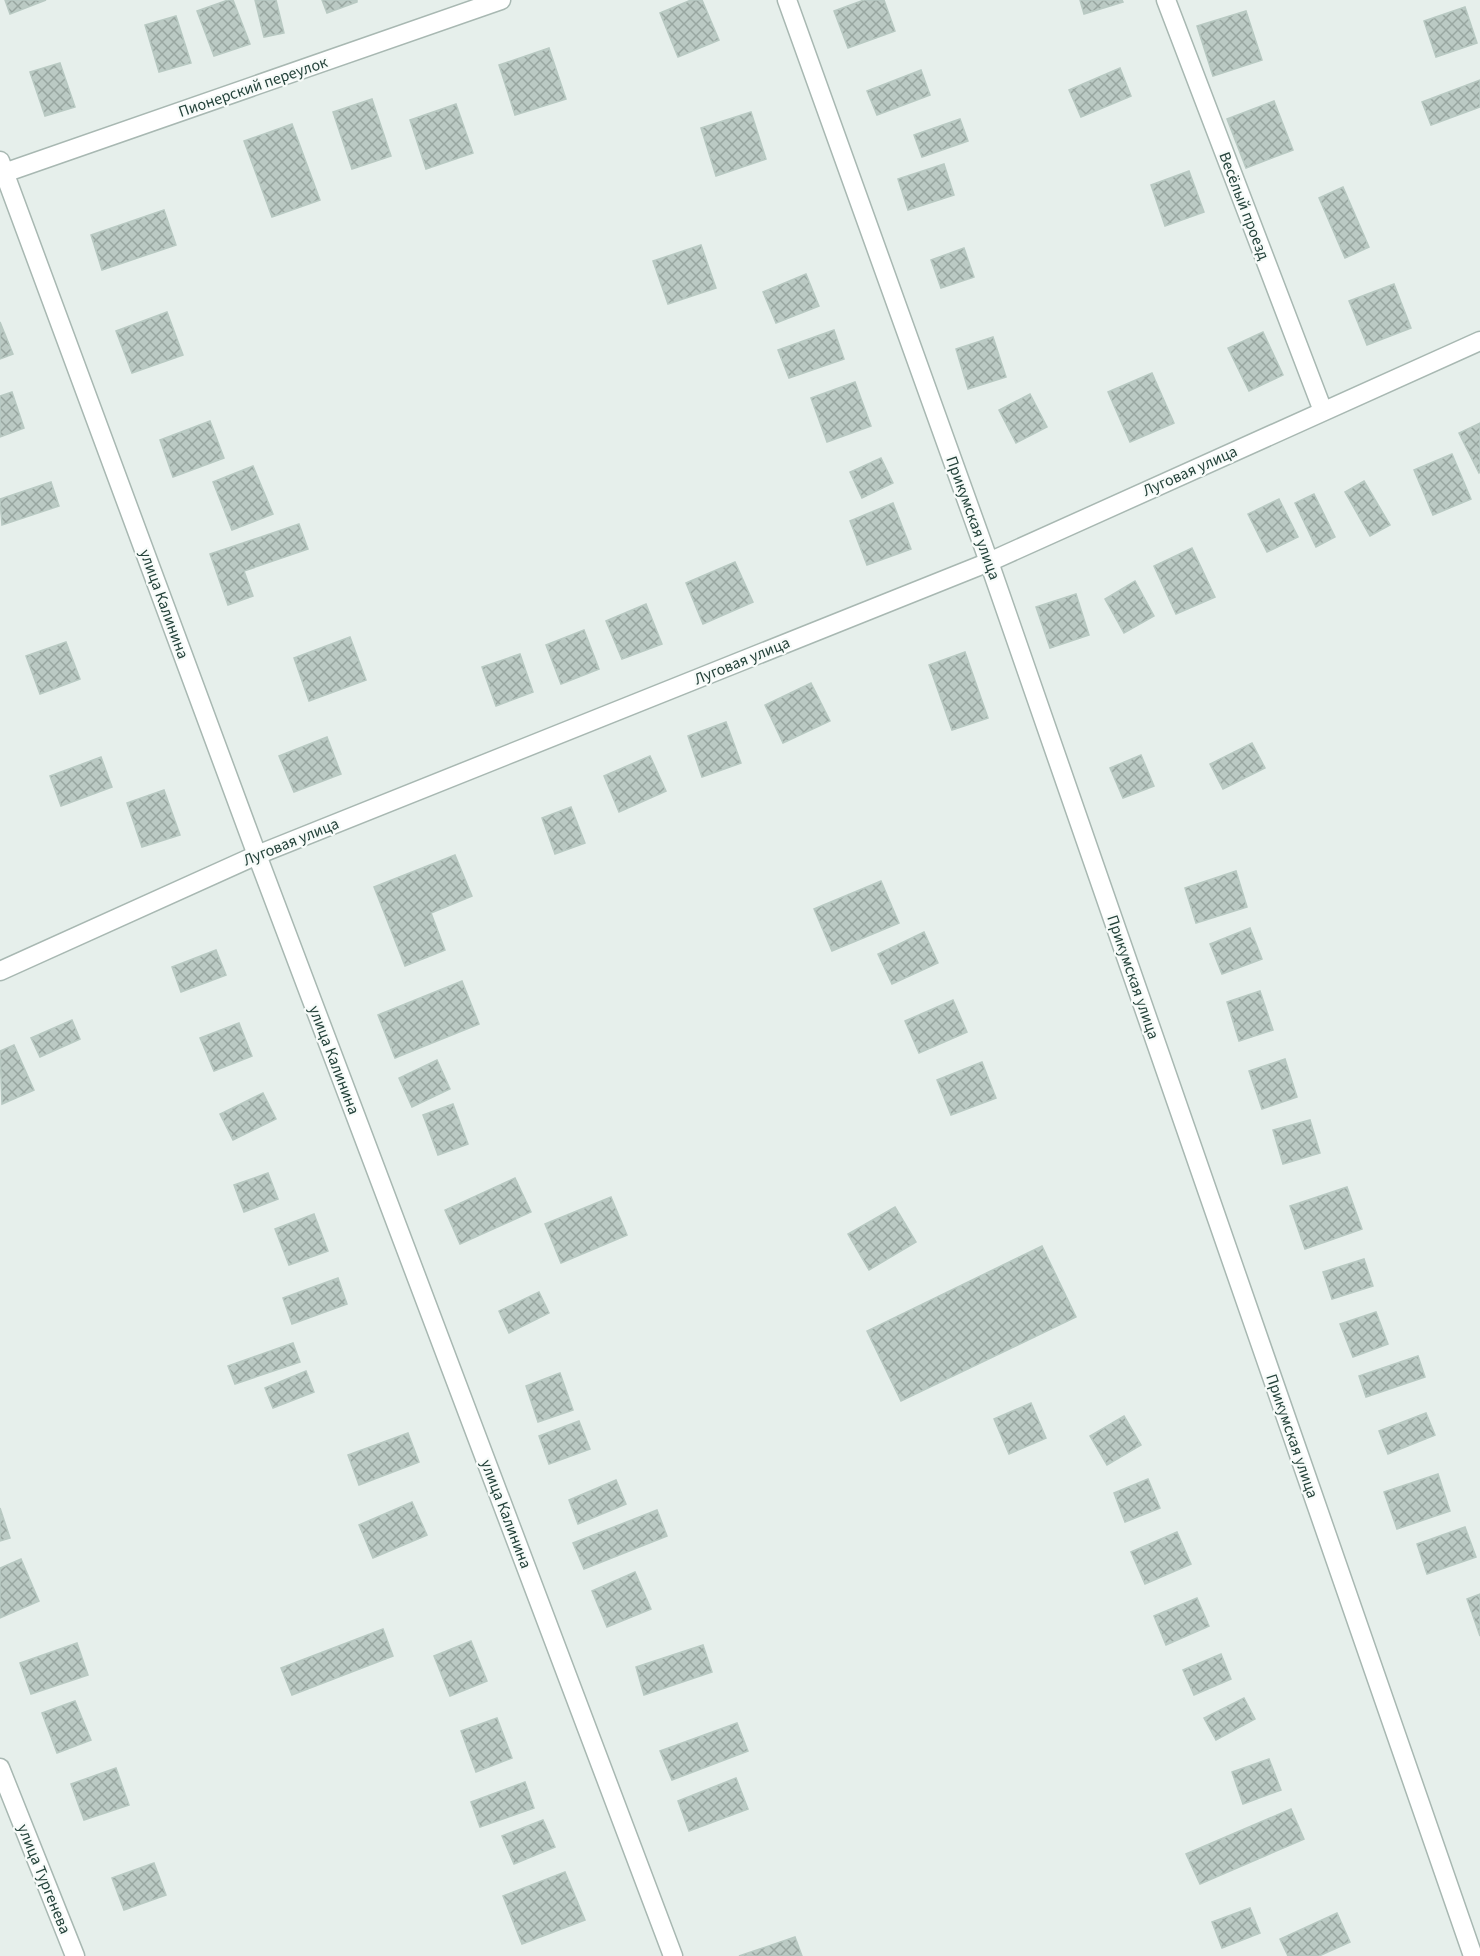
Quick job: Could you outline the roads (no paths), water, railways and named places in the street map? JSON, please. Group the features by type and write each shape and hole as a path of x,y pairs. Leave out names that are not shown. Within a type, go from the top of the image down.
{"street":[{"name":"Пионерский переулок","path":"2,167 501,0"},
{"name":"Прикумская улица","path":"787,0 989,562 1473,1956"},
{"name":"Весёлый проезд","path":"1166,0 1323,411"},
{"name":"улица Калинина","path":"2,167 257,855 673,1956"},
{"name":"Луговая улица","path":"0,971 257,855 989,562 1480,341"},
{"name":"улица Тургенева","path":"0,1768 75,1956"}]}
